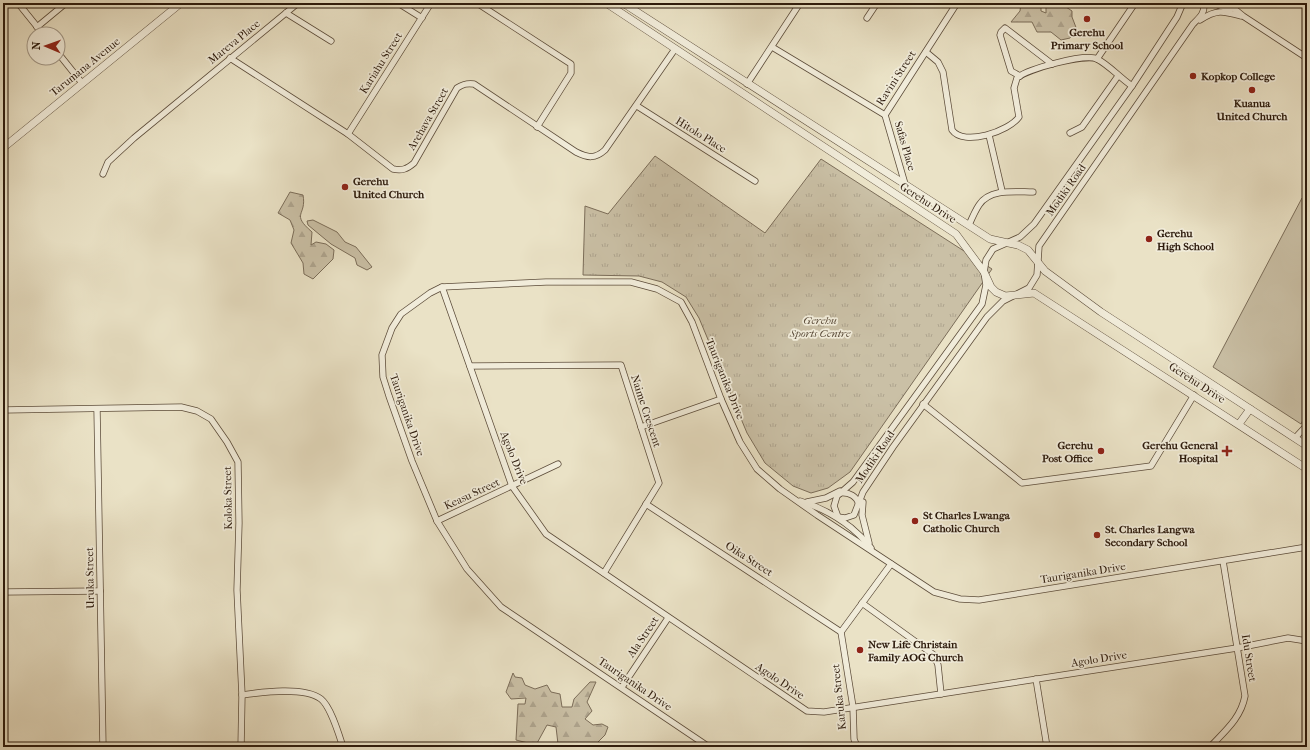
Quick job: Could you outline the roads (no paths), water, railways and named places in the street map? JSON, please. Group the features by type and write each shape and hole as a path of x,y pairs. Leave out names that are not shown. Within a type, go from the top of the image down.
{"street":[{"path":"18,3 36,26"},
{"path":"38,26 66,3"},
{"name":"Tarumana Avenue","path":"3,148 181,3"},
{"name":"Mareva Place","path":"103,174 108,162 134,138 200,82 298,3"},
{"path":"398,3 422,18"},
{"name":"Kariahu Street","path":"348,134 431,3"},
{"path":"477,3 571,64 571,73 537,127"},
{"name":"Gerehu Drive","path":"606,3 956,234 984,272 991,287 996,292 1005,296 1034,293 1307,469"},
{"name":"Gerehu Drive","path":"623,3 990,239 1018,245 1028,250 1044,271 1101,312 1307,446"},
{"path":"747,84 800,3"},
{"path":"867,18 877,3"},
{"name":"Ravini Street","path":"772,47 885,115 957,3"},
{"name":"Modiki Road","path":"840,493 853,482 982,304 986,285 984,272 986,260 993,249 1020,237 1034,224 1132,86 1177,17 1182,3"},
{"name":"Modiki Road","path":"859,506 863,492 923,404 987,316 1004,301 1029,288 1037,275 1037,260 1040,246 1193,24 1205,10 1204,3"},
{"path":"1213,3 1243,16"},
{"path":"1227,3 1243,16 1307,58"},
{"path":"1097,59 1133,6"},
{"path":"1193,24 1212,13 1223,11 1243,16"},
{"path":"286,13 331,41"},
{"path":"1020,76 1011,71 1000,35 1002,30 1007,28 1052,64"},
{"name":"Arehava Street","path":"230,58 348,134 393,169 404,170 414,163 457,88 470,83 474,84 576,152 591,158 605,150 637,106 675,49"},
{"path":"926,52 938,62 943,72 952,130 954,134 962,138 989,135 1011,126 1019,117 1014,88 1016,81 1020,76 1052,64 1088,57 1097,59 1132,86"},
{"path":"66,63 82,83"},
{"path":"1070,133 1082,127 1118,76"},
{"name":"Hitolo Place","path":"637,106 755,181"},
{"name":"Safas Place","path":"885,115 905,184"},
{"path":"989,135 1002,191"},
{"path":"969,225 980,203 1002,191 1033,192"},
{"name":"Tauriganika Drive","path":"709,747 501,607 467,569 437,521 412,461 388,396 383,378 382,355 392,328 401,314 430,292 442,287 546,282 631,282 657,289 681,302 692,322 721,399 740,442 757,468 794,499 934,592 960,600 979,600 1307,548"},
{"name":"Agolo Drive","path":"442,287 512,486 546,534 807,711 824,712 1237,648 1288,638 1307,641"},
{"name":"Naime Crescent","path":"470,366 621,365 659,483 604,573"},
{"path":"923,404 1022,483 1151,466 1194,395"},
{"path":"641,427 721,399"},
{"name":"Koloka Street","path":"3,410 181,407 197,411 211,419 227,442 238,462 239,523 237,590 242,694 241,747"},
{"name":"Uruka Street","path":"97,409 103,747"},
{"path":"1239,424 1250,409"},
{"path":"1295,438 1307,426"},
{"name":"Keasu Street","path":"437,521 558,464"},
{"path":"794,499 808,502 826,498 845,488"},
{"path":"846,492 858,500 859,506 854,515 845,518 838,517 834,506 840,493 846,492"},
{"path":"863,492 862,520 868,540 874,552"},
{"name":"Tauriganika Drive","path":"794,499 817,506 838,517 859,532 874,552"},
{"name":"Oika Street","path":"646,504 841,632"},
{"name":"Idu Street","path":"1210,747 1230,727 1242,708 1245,696 1223,561"},
{"path":"841,632 891,564"},
{"path":"3,592 100,591"},
{"path":"862,603 934,655 938,665 940,694"},
{"name":"Ala Street","path":"622,688 668,618"},
{"name":"Karuka Street","path":"841,632 853,707 854,739 857,747"},
{"path":"1036,679 1047,747"},
{"path":"242,694 277,690 305,693 321,699 327,707 343,747"}],"place":[{"name":"Gerehu Primary School","path":"1087,19"},
{"name":"Kopkop College","path":"1193,76"},
{"name":"Kuanua United Church","path":"1252,90"},
{"name":"Gerehu United Church","path":"345,187"},
{"name":"Gerehu High School","path":"1149,239"},
{"name":"Gerehu Post Office","path":"1101,451"},
{"name":"Gerehu General Hospital","path":"1227,451"},
{"name":"St Charles Lwanga Catholic Church","path":"915,521"},
{"name":"St. Charles Langwa Secondary School","path":"1097,535"},
{"name":"New Life Christain Family AOG Church","path":"860,650"}],"park label":[{"name":"Gerehu Sports Centre","path":"820,326"}]}
